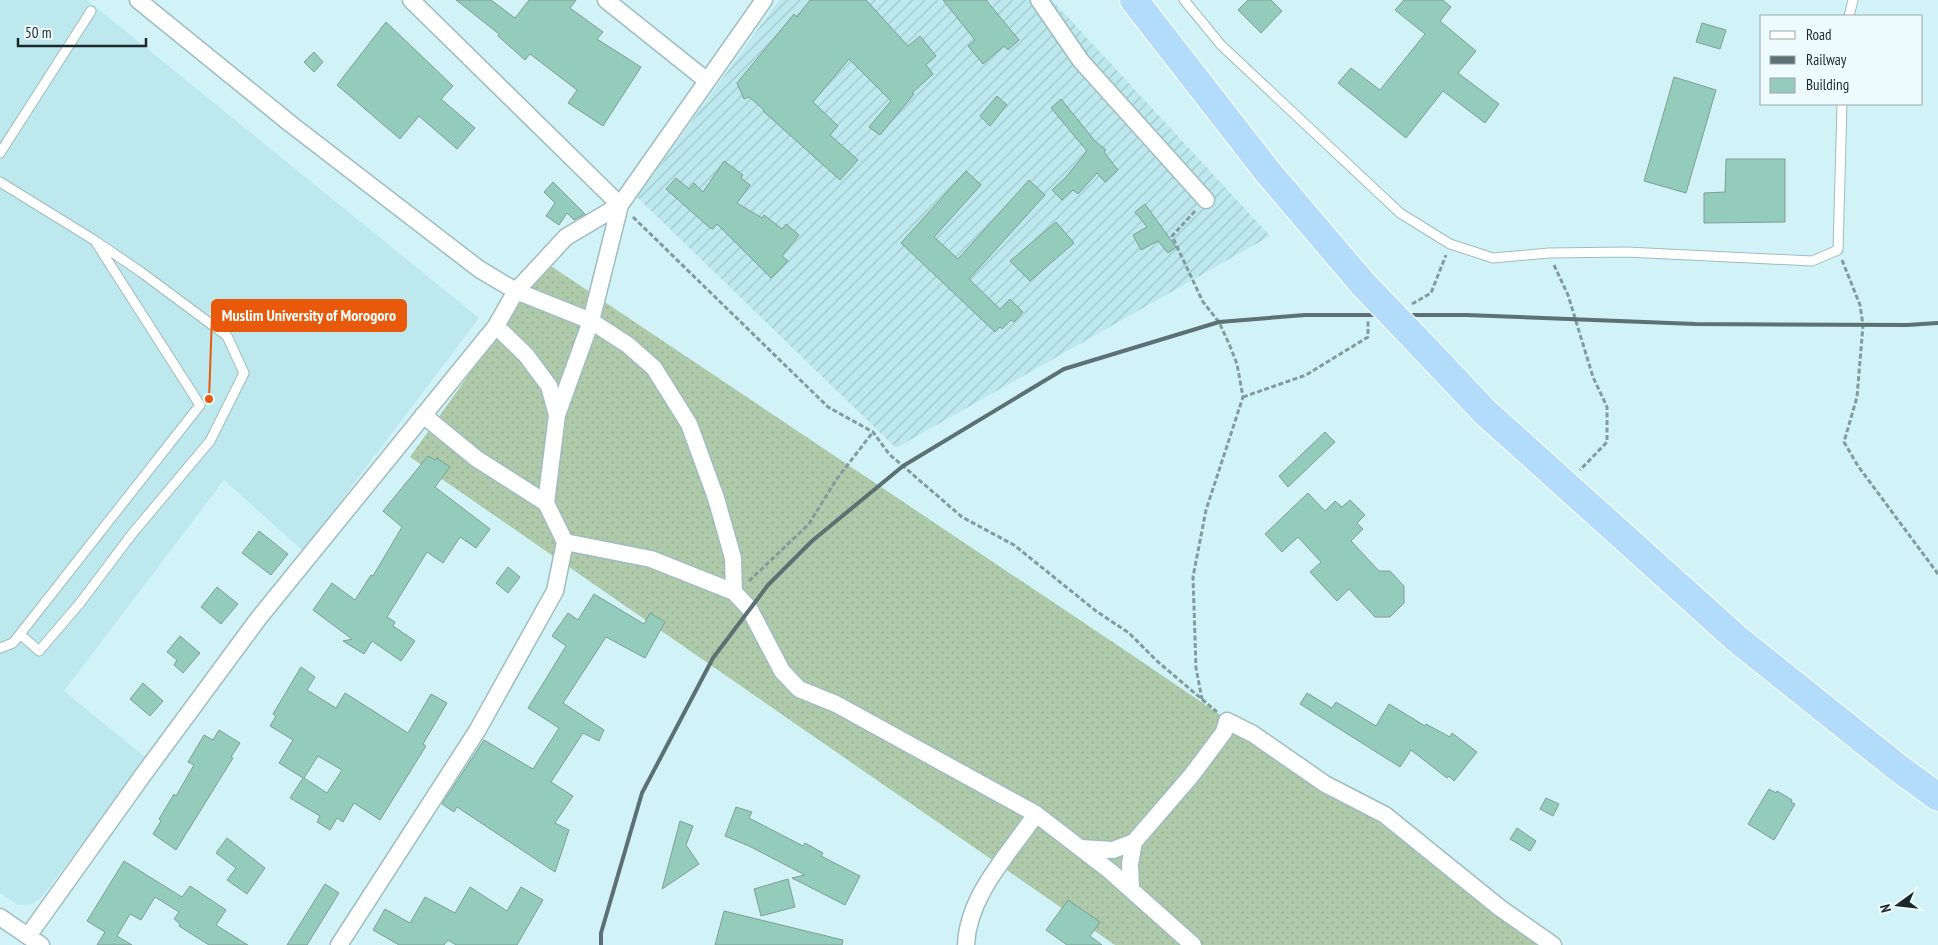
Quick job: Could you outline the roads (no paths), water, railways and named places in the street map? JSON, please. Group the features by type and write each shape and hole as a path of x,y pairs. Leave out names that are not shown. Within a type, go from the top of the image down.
{"highway":[{"path":"1134,0 1267,171 1363,284 1485,412 1737,639 1897,767 1938,797"}],"street":[{"path":"138,0 323,149 479,269 516,291 591,321 628,345 654,368 689,424 724,523 733,558 734,592"},
{"path":"411,0 620,204"},
{"path":"606,0 706,80"},
{"path":"546,503 557,415 591,321 620,204 764,0"},
{"path":"1039,0 1082,61 1206,200"},
{"path":"0,917 35,940 143,775 258,619 496,326 516,291 566,237 620,204"},
{"path":"496,326 526,355 548,386 557,415"},
{"path":"339,945 477,731 555,590 566,542 546,503 477,459 424,415"},
{"path":"566,542 651,559 734,592 750,608 782,671 799,689 836,704 1036,814 1131,888 1193,945"},
{"path":"1131,888 1130,864 1134,842 1159,810 1190,776 1224,732 1227,721 1253,734 1325,784 1385,815 1500,908 1553,945"},
{"path":"966,945 970,918 979,894 1036,814"},
{"path":"1081,848 1113,850 1134,842"}],"lane":[{"path":"1184,0 1221,45 1400,213 1450,244 1493,258 1549,253 1627,252 1812,261 1838,250 1842,105"},
{"path":"1849,15 1853,0"},
{"path":"0,153 91,11"},
{"path":"0,182 94,240 141,272 227,336 244,373 210,441 132,534 80,603 39,651 20,634"},
{"path":"0,648 13,643 200,405 94,240"}],"railway":[{"path":"601,945 601,933 642,793 713,658 768,585 812,541 903,466 1064,369 1219,322 1305,315 1466,315 1695,324 1907,325 1938,323"}],"place":[{"name":"Muslim University of Morogoro","path":"209,399"}]}
